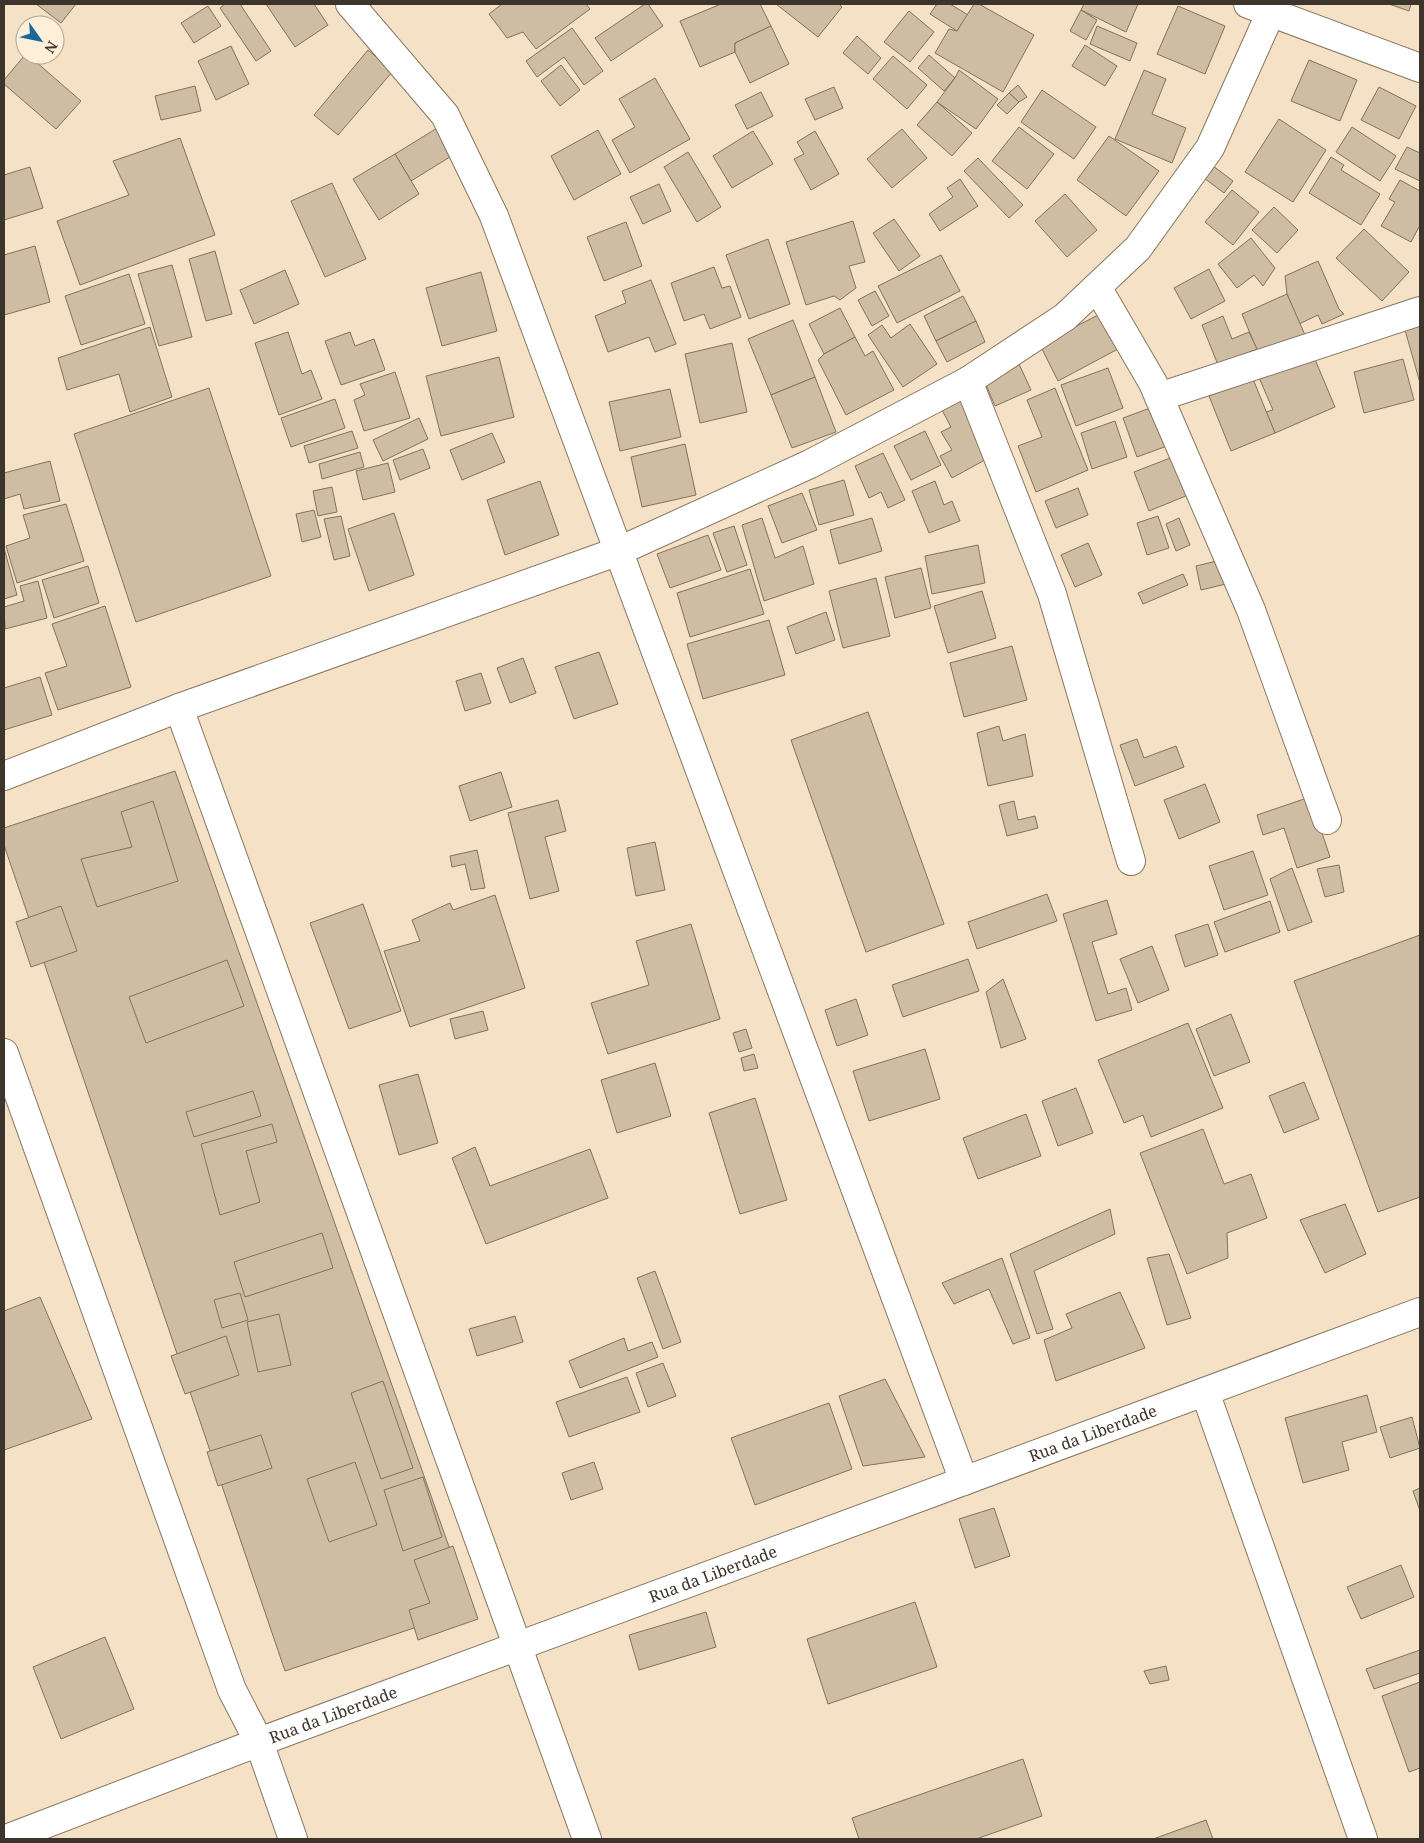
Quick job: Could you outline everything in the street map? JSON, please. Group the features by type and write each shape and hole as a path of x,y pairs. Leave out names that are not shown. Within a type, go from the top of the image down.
{"street":[{"path":"350,4 445,115 494,216 964,1481"},
{"path":"4,776 180,708 619,551 810,464 968,381 1065,317 1138,248 1210,148 1260,8 1420,68"},
{"path":"1097,287 1160,397 1251,610 1327,820"},
{"path":"1160,397 1420,311"},
{"path":"968,381 1052,594 1131,861"},
{"path":"180,708 587,1839"},
{"path":"4,1053 232,1690 259,1742 293,1839"},
{"name":"Rua da Liberdade","path":"6,1839 259,1742 1420,1312"},
{"path":"1205,1392 1363,1839"}],"building":[{"path":"36,4 76,4 65,18 65,15 50,15"},
{"path":"225,4 240,4 271,51 256,61 220,8"},
{"path":"266,4 314,4 328,25 295,47"},
{"path":"502,4 586,4 590,9 536,49 523,32 507,38 489,14"},
{"path":"645,4 648,4 663,26 611,61 595,38"},
{"path":"721,4 760,4 771,26 735,43 735,52 700,67 680,21"},
{"path":"776,4 839,4 842,7 818,37"},
{"path":"937,4 950,4 968,15 957,31 930,14"},
{"path":"974,4 979,4 1034,35 1003,92 935,53 949,29 957,31"},
{"path":"1084,4 1138,4 1126,32 1081,10"},
{"path":"1389,4 1411,4 1409,11"},
{"path":"208,6 221,26 194,43 181,23"},
{"path":"1178,6 1225,26 1205,74 1157,54"},
{"path":"1081,10 1097,20 1086,40 1070,31"},
{"path":"909,11 934,32 910,62 884,42"},
{"path":"771,26 789,64 750,83 735,52 735,43"},
{"path":"1097,26 1137,43 1130,61 1090,44"},
{"path":"572,28 603,71 584,85 564,57 537,77 526,61"},
{"path":"857,36 881,58 868,74 843,53"},
{"path":"1085,45 1117,66 1105,86 1072,66"},
{"path":"231,46 249,84 216,100 198,61"},
{"path":"368,50 393,71 338,135 314,115"},
{"path":"929,55 955,78 944,91 918,68"},
{"path":"893,56 927,85 907,109 873,79"},
{"path":"1309,60 1357,80 1340,121 1291,101"},
{"path":"17,65 40,65 81,101 56,129 4,84 4,80"},
{"path":"561,65 580,90 560,106 541,81"},
{"path":"959,70 998,99 976,129 937,102"},
{"path":"1144,70 1166,79 1152,114 1186,128 1172,163 1115,139"},
{"path":"655,78 690,139 630,173 612,140 635,127 619,99"},
{"path":"1018,85 1027,97 1019,102 1009,93"},
{"path":"195,86 201,111 161,120 155,96"},
{"path":"834,87 843,108 815,120 805,99"},
{"path":"1379,87 1416,106 1399,139 1361,120"},
{"path":"1042,90 1096,127 1074,159 1021,122"},
{"path":"761,92 773,116 747,129 735,105"},
{"path":"1009,93 1019,102 1007,114 997,105"},
{"path":"937,102 972,133 952,156 917,125"},
{"path":"1279,119 1326,150 1293,202 1245,172"},
{"path":"442,125 458,152 411,181 395,154"},
{"path":"1019,127 1054,154 1027,189 992,161"},
{"path":"1352,127 1396,156 1380,181 1336,152"},
{"path":"902,129 927,158 892,188 867,159"},
{"path":"598,130 621,174 574,200 551,156"},
{"path":"753,131 773,164 732,188 713,156"},
{"path":"815,131 839,174 811,190 794,159 804,154 797,142"},
{"path":"1109,136 1159,171 1126,216 1077,180"},
{"path":"180,138 215,235 80,285 57,221 129,195 113,161"},
{"path":"1407,147 1420,153 1420,181 1395,169"},
{"path":"688,152 721,207 697,222 664,167"},
{"path":"395,154 419,194 379,220 353,179"},
{"path":"1331,157 1344,165 1341,170 1380,194 1361,225 1309,193"},
{"path":"978,158 1023,205 1009,218 964,171"},
{"path":"1213,166 1233,181 1224,193 1204,178"},
{"path":"30,167 43,208 4,220 4,175"},
{"path":"960,179 978,206 940,231 929,214 953,197 947,188"},
{"path":"1400,180 1420,191 1420,225 1411,242 1381,226 1395,202 1389,199"},
{"path":"332,183 366,259 325,277 291,201"},
{"path":"659,184 671,211 643,224 630,197"},
{"path":"1232,190 1259,212 1233,245 1205,222"},
{"path":"1065,194 1097,230 1067,257 1035,221"},
{"path":"1274,207 1298,230 1277,253 1252,230"},
{"path":"894,219 920,256 899,271 873,233"},
{"path":"853,221 865,262 849,266 856,288 840,300 834,296 806,305 786,242"},
{"path":"626,222 642,266 604,281 587,237"},
{"path":"1364,229 1409,272 1382,301 1336,258"},
{"path":"1251,238 1275,268 1263,286 1254,275 1237,288 1218,264"},
{"path":"768,239 790,304 749,319 726,255"},
{"path":"35,246 50,302 4,315 4,255"},
{"path":"215,251 232,314 206,321 189,259"},
{"path":"941,255 960,291 897,323 878,286"},
{"path":"1318,261 1339,309 1344,314 1322,324 1318,315 1299,324 1287,294 1285,276"},
{"path":"172,265 192,337 159,346 138,274"},
{"path":"714,267 722,288 730,286 741,317 710,329 704,314 684,321 671,283"},
{"path":"1209,269 1225,301 1191,319 1174,288"},
{"path":"285,270 299,304 254,324 240,290"},
{"path":"481,272 497,331 442,346 426,288"},
{"path":"129,274 145,324 81,345 65,296"},
{"path":"651,280 676,344 655,352 649,337 608,352 595,316 626,303 622,291"},
{"path":"875,291 889,316 872,326 858,300"},
{"path":"1287,294 1305,335 1259,355 1242,314"},
{"path":"963,296 976,321 936,341 924,316"},
{"path":"840,308 855,337 824,354 809,324"},
{"path":"1100,314 1118,349 1058,381 1040,345"},
{"path":"1223,316 1232,339 1249,332 1257,349 1218,365 1202,325"},
{"path":"793,320 815,377 771,395 748,339"},
{"path":"976,321 985,342 947,362 936,341"},
{"path":"910,324 937,364 903,387 868,335 882,325 891,338"},
{"path":"1420,326 1420,383 1405,330"},
{"path":"150,327 172,397 130,412 119,374 67,390 58,358"},
{"path":"288,332 302,374 311,370 322,399 279,415 255,343"},
{"path":"350,332 355,346 374,339 385,370 341,385 325,341"},
{"path":"855,337 865,356 873,351 894,390 846,415 818,360 824,354"},
{"path":"732,343 747,412 700,423 685,354"},
{"path":"1311,350 1335,407 1275,433 1266,412 1273,410 1257,373"},
{"path":"499,357 514,417 441,436 426,376"},
{"path":"1403,359 1414,400 1364,413 1354,372"},
{"path":"1019,364 1031,390 995,406 984,380"},
{"path":"1108,368 1123,408 1076,426 1061,385"},
{"path":"395,372 410,418 364,431 354,400 365,395 360,384"},
{"path":"815,377 836,432 792,448 771,395"},
{"path":"1253,379 1275,433 1231,451 1209,396"},
{"path":"209,388 271,576 136,622 74,434"},
{"path":"1055,388 1088,470 1036,492 1018,446 1042,437 1027,400"},
{"path":"670,389 681,437 620,451 609,402"},
{"path":"963,398 994,455 952,478 940,456 952,450 941,432 951,427 942,410"},
{"path":"335,399 345,428 291,447 281,418"},
{"path":"1153,407 1167,446 1137,457 1123,418"},
{"path":"419,418 428,439 383,461 373,440"},
{"path":"1115,421 1127,457 1092,469 1081,433"},
{"path":"352,431 358,448 309,463 304,446"},
{"path":"925,431 941,465 911,480 894,446"},
{"path":"492,433 505,462 462,480 450,450"},
{"path":"685,444 696,495 642,507 631,457"},
{"path":"423,449 430,468 400,480 393,460"},
{"path":"360,452 364,467 322,479 319,464"},
{"path":"883,453 905,500 888,508 881,492 869,498 855,466"},
{"path":"1178,455 1193,493 1149,511 1134,472"},
{"path":"50,461 60,501 24,509 20,494 4,499 4,473"},
{"path":"388,463 395,492 363,500 356,471"},
{"path":"844,480 854,515 819,525 809,490"},
{"path":"540,481 559,535 505,555 487,500"},
{"path":"935,481 944,505 952,501 960,521 929,533 912,491"},
{"path":"332,487 337,512 318,516 313,491"},
{"path":"1078,488 1088,515 1056,528 1045,501"},
{"path":"802,493 817,530 782,543 768,506"},
{"path":"66,504 84,561 17,583 6,546 30,538 23,515"},
{"path":"314,510 321,537 302,542 296,514"},
{"path":"394,513 414,575 369,591 348,529"},
{"path":"341,516 350,556 334,560 324,519"},
{"path":"1158,516 1169,548 1147,555 1137,523"},
{"path":"762,518 775,558 803,546 814,584 764,601 742,525"},
{"path":"872,518 882,551 839,564 830,530"},
{"path":"1179,518 1190,545 1176,551 1166,524"},
{"path":"734,526 747,565 727,572 713,533"},
{"path":"708,535 721,570 670,588 657,554"},
{"path":"1088,543 1102,575 1075,587 1061,555"},
{"path":"978,545 985,583 932,594 925,556"},
{"path":"4,548 17,595 4,599"},
{"path":"1221,560 1226,584 1201,590 1196,566"},
{"path":"88,566 99,603 54,618 42,580"},
{"path":"921,568 931,608 895,618 885,577"},
{"path":"750,569 764,614 690,637 677,593"},
{"path":"1183,574 1188,585 1143,604 1138,593"},
{"path":"876,578 890,636 843,648 829,591"},
{"path":"38,581 47,618 5,629 4,607 24,601 20,586"},
{"path":"982,591 996,638 948,653 934,606"},
{"path":"105,606 131,687 58,710 45,673 67,666 52,624"},
{"path":"826,612 835,640 796,654 787,627"},
{"path":"769,620 785,675 703,699 687,644"},
{"path":"1012,646 1027,700 964,717 950,663"},
{"path":"599,652 618,704 574,719 555,667"},
{"path":"523,658 536,693 510,703 497,668"},
{"path":"481,673 491,703 465,711 456,681"},
{"path":"40,677 52,715 4,730 4,688"},
{"path":"868,712 944,924 866,952 791,740"},
{"path":"999,726 1003,741 1025,734 1033,776 988,786 977,733"},
{"path":"1137,739 1144,758 1176,746 1184,767 1135,786 1120,745"},
{"path":"175,771 471,1609 285,1671 4,845 4,828"},
{"path":"501,772 512,807 470,821 459,786"},
{"path":"1205,784 1220,822 1179,839 1164,800"},
{"path":"1310,797 1330,857 1297,868 1284,828 1263,835 1257,815"},
{"path":"558,800 566,831 545,837 559,891 530,899 508,813"},
{"path":"153,801 178,881 97,907 81,859 132,847 121,812"},
{"path":"1014,801 1018,820 1035,816 1038,828 1007,836 999,805"},
{"path":"655,842 665,890 636,896 627,848"},
{"path":"477,850 485,888 471,890 465,864 452,867 450,856"},
{"path":"1253,851 1268,895 1224,910 1209,866"},
{"path":"1339,865 1344,892 1325,897 1317,869"},
{"path":"1292,868 1312,922 1288,931 1270,879"},
{"path":"1047,894 1057,921 977,949 968,922"},
{"path":"495,895 525,988 410,1027 384,951 420,941 412,920 450,903 453,910"},
{"path":"1107,900 1117,934 1092,942 1108,994 1126,988 1132,1010 1096,1021 1063,914"},
{"path":"1270,901 1280,932 1225,952 1214,922"},
{"path":"363,904 401,1011 349,1029 310,923"},
{"path":"61,906 77,951 31,967 16,922"},
{"path":"691,924 720,1019 608,1054 591,1003 649,985 636,941"},
{"path":"1208,924 1218,955 1185,967 1175,935"},
{"path":"1420,935 1420,1197 1378,1212 1294,981"},
{"path":"1152,946 1169,990 1138,1003 1120,959"},
{"path":"968,959 979,991 903,1017 892,985"},
{"path":"227,960 244,1006 146,1043 129,997"},
{"path":"1003,979 1026,1039 1001,1048 986,992"},
{"path":"856,999 868,1035 837,1046 825,1010"},
{"path":"483,1011 488,1030 455,1039 450,1019"},
{"path":"1231,1014 1250,1062 1214,1076 1196,1029"},
{"path":"1188,1023 1223,1108 1151,1137 1143,1115 1124,1123 1098,1060"},
{"path":"746,1029 752,1048 739,1052 733,1033"},
{"path":"925,1049 940,1099 869,1121 853,1071"},
{"path":"754,1054 758,1068 744,1071 741,1058"},
{"path":"655,1063 671,1116 617,1133 601,1080"},
{"path":"418,1074 438,1143 399,1155 379,1085"},
{"path":"1304,1082 1319,1119 1284,1133 1269,1096"},
{"path":"1076,1088 1093,1133 1058,1146 1042,1101"},
{"path":"253,1091 261,1116 194,1137 186,1112"},
{"path":"755,1098 787,1200 740,1214 709,1113"},
{"path":"1026,1114 1041,1156 978,1179 963,1138"},
{"path":"272,1124 277,1142 246,1151 260,1202 220,1215 201,1144"},
{"path":"1203,1129 1224,1184 1251,1174 1267,1218 1227,1233 1228,1258 1187,1274 1140,1153"},
{"path":"475,1147 490,1186 590,1149 608,1198 486,1244 452,1158"},
{"path":"1345,1204 1366,1254 1325,1273 1300,1220"},
{"path":"1110,1209 1115,1234 1034,1271 1053,1329 1037,1334 1010,1254"},
{"path":"322,1233 333,1268 245,1297 234,1262"},
{"path":"1169,1254 1191,1318 1167,1325 1147,1258"},
{"path":"1002,1258 1030,1338 1013,1344 989,1289 954,1304 942,1283"},
{"path":"655,1271 681,1342 663,1349 637,1278"},
{"path":"1120,1292 1145,1348 1056,1381 1044,1340 1072,1328 1066,1314"},
{"path":"240,1293 248,1320 222,1328 214,1300"},
{"path":"40,1297 92,1419 4,1450 4,1311"},
{"path":"279,1314 291,1365 258,1372 247,1322"},
{"path":"515,1316 523,1342 477,1356 469,1329"},
{"path":"226,1336 239,1375 185,1394 171,1356"},
{"path":"624,1338 628,1351 652,1342 658,1357 580,1388 569,1361"},
{"path":"663,1363 676,1396 648,1407 636,1373"},
{"path":"627,1377 640,1412 569,1437 556,1402"},
{"path":"885,1379 925,1457 863,1466 839,1396"},
{"path":"383,1381 413,1468 381,1479 351,1393"},
{"path":"1367,1395 1377,1432 1342,1442 1349,1470 1303,1483 1285,1418"},
{"path":"829,1403 852,1469 755,1505 731,1438"},
{"path":"1412,1417 1420,1448 1390,1458 1380,1427"},
{"path":"261,1435 272,1468 218,1486 207,1452"},
{"path":"355,1462 377,1525 329,1542 307,1479"},
{"path":"594,1462 603,1489 571,1500 562,1473"},
{"path":"423,1477 442,1537 403,1551 384,1490"},
{"path":"1420,1488 1420,1511 1413,1491"},
{"path":"994,1508 1010,1556 975,1568 959,1519"},
{"path":"453,1546 478,1619 418,1640 409,1610 430,1603 414,1560"},
{"path":"1401,1565 1414,1597 1361,1619 1347,1587"},
{"path":"915,1602 937,1667 828,1704 807,1639"},
{"path":"706,1612 716,1647 639,1670 629,1635"},
{"path":"105,1637 134,1709 61,1739 33,1667"},
{"path":"1420,1650 1420,1673 1374,1689 1366,1669"},
{"path":"1166,1666 1169,1680 1150,1684 1144,1671"},
{"path":"1420,1682 1420,1768 1409,1772 1382,1696"},
{"path":"1023,1759 1042,1816 976,1839 859,1839 852,1818"},
{"path":"1206,1820 1213,1839 1153,1839"}]}
